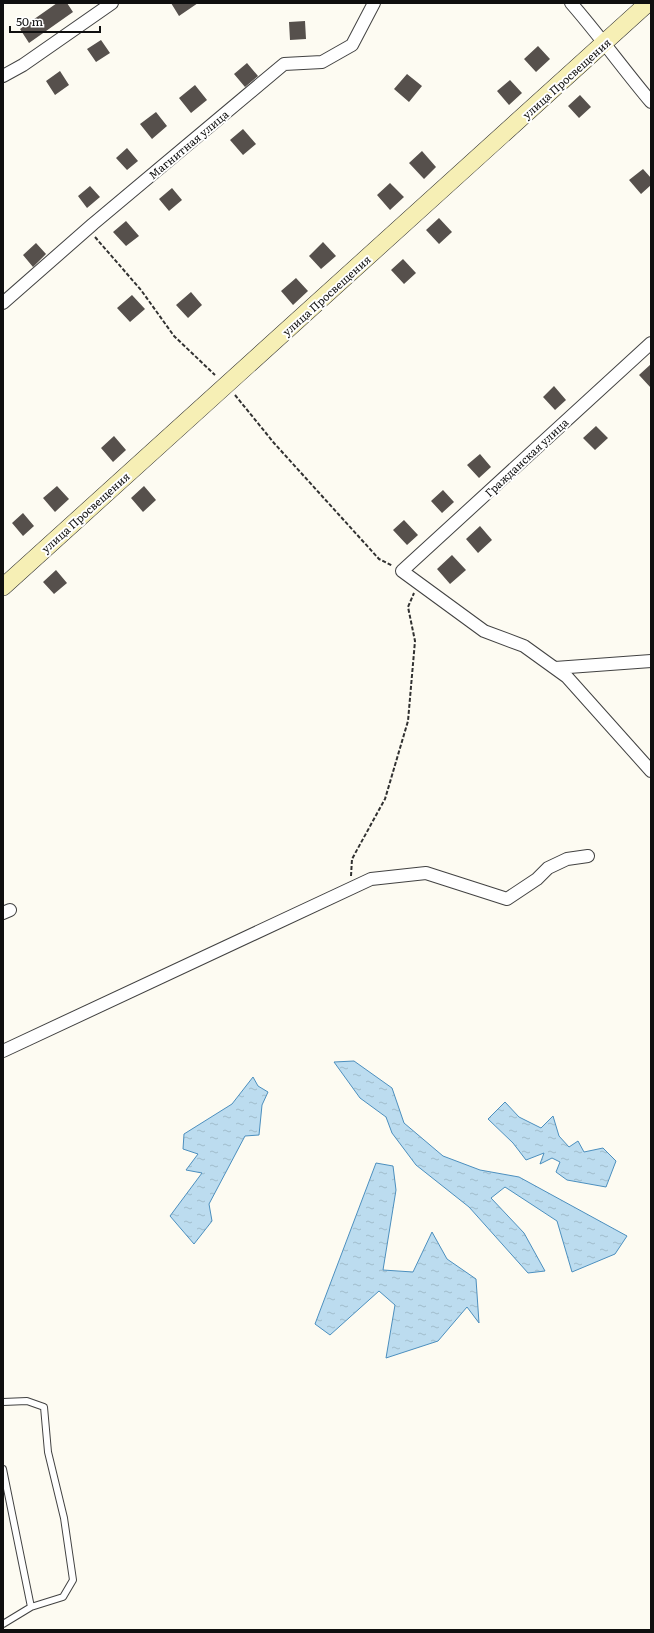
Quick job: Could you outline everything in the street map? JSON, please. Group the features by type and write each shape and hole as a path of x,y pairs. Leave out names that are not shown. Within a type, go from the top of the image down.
{"street":[{"path":"3,76 23,65 112,3"},
{"name":"Магнитная улица","path":"3,303 87,229 284,64 322,62 352,45 374,3"},
{"path":"571,3 605,42 621,67 651,102"},
{"name":"улица Просвещения","path":"3,587 648,3"},
{"name":"Гражданская улица","path":"402,571 651,342"},
{"path":"402,571 484,631 524,646 567,677 651,771"},
{"path":"555,668 651,661"},
{"path":"3,1051 371,880 426,874 507,899 537,879 548,868 567,859 588,856"}],"lane":[{"path":"3,1402 27,1401 44,1407 48,1452 64,1518 73,1580 63,1597 31,1607 3,1624"},
{"path":"3,1469 31,1607"}],"path":[{"path":"87,229 141,290 174,336 226,385 274,443 379,559 402,571"},
{"path":"350,890 352,859 385,799 408,721 415,641 408,607 418,582"}],"water":[{"path":"354,1061 392,1088 404,1123 443,1156 480,1170 519,1177 627,1236 615,1254 572,1272 557,1221 505,1187 491,1198 524,1233 545,1271 528,1273 469,1207 416,1165 392,1133 386,1117 360,1098 334,1062"},
{"path":"253,1077 258,1086 268,1092 262,1105 259,1135 245,1136 209,1204 212,1221 194,1244 170,1216 202,1173 186,1170 198,1154 183,1149 184,1134 232,1104"},
{"path":"505,1102 519,1117 541,1128 553,1116 559,1136 569,1147 578,1141 584,1152 603,1148 616,1161 606,1187 567,1180 556,1172 560,1162 552,1158 540,1164 544,1153 526,1160 513,1143 488,1119"},
{"path":"376,1163 393,1166 396,1190 383,1270 413,1272 432,1232 447,1259 476,1279 479,1323 467,1307 438,1341 386,1358 395,1305 379,1291 330,1335 315,1324"}],"building":[{"path":"57,3 67,3 73,12 29,43 20,29"},
{"path":"171,3 198,3 179,16"},
{"path":"305,21 306,39 290,40 289,22"},
{"path":"101,40 110,53 96,62 87,49"},
{"path":"538,46 550,59 536,72 524,59"},
{"path":"247,63 258,76 245,87 234,74"},
{"path":"60,71 69,85 55,95 46,81"},
{"path":"407,74 422,86 409,102 394,89"},
{"path":"510,80 522,93 509,105 497,91"},
{"path":"195,85 207,100 191,113 179,98"},
{"path":"580,95 591,107 579,118 568,106"},
{"path":"156,112 167,126 152,139 140,124"},
{"path":"243,129 256,144 243,155 230,140"},
{"path":"127,148 138,161 127,170 116,158"},
{"path":"422,151 436,167 424,179 409,163"},
{"path":"643,169 651,178 651,185 641,194 629,180"},
{"path":"390,183 404,197 390,210 377,195"},
{"path":"90,186 100,197 87,208 78,196"},
{"path":"172,188 182,200 169,211 159,199"},
{"path":"439,218 452,232 439,244 426,230"},
{"path":"126,221 139,236 126,246 113,232"},
{"path":"323,242 336,256 321,269 309,256"},
{"path":"36,243 46,254 33,267 23,255"},
{"path":"403,259 416,273 404,284 391,270"},
{"path":"296,278 308,291 293,305 281,291"},
{"path":"191,292 202,305 188,318 176,305"},
{"path":"132,295 145,309 130,322 117,308"},
{"path":"651,364 651,388 639,375"},
{"path":"554,386 566,400 555,410 543,397"},
{"path":"596,426 608,438 595,450 583,438"},
{"path":"114,436 126,450 113,462 101,448"},
{"path":"480,454 491,467 479,478 467,465"},
{"path":"57,486 69,499 55,512 43,498"},
{"path":"144,486 156,500 143,512 131,498"},
{"path":"443,490 454,502 442,513 431,501"},
{"path":"23,513 34,526 23,536 12,523"},
{"path":"404,520 418,535 407,545 393,530"},
{"path":"480,526 492,540 478,553 466,539"},
{"path":"452,555 466,570 450,584 437,569"},
{"path":"56,570 67,583 54,594 43,582"}]}
